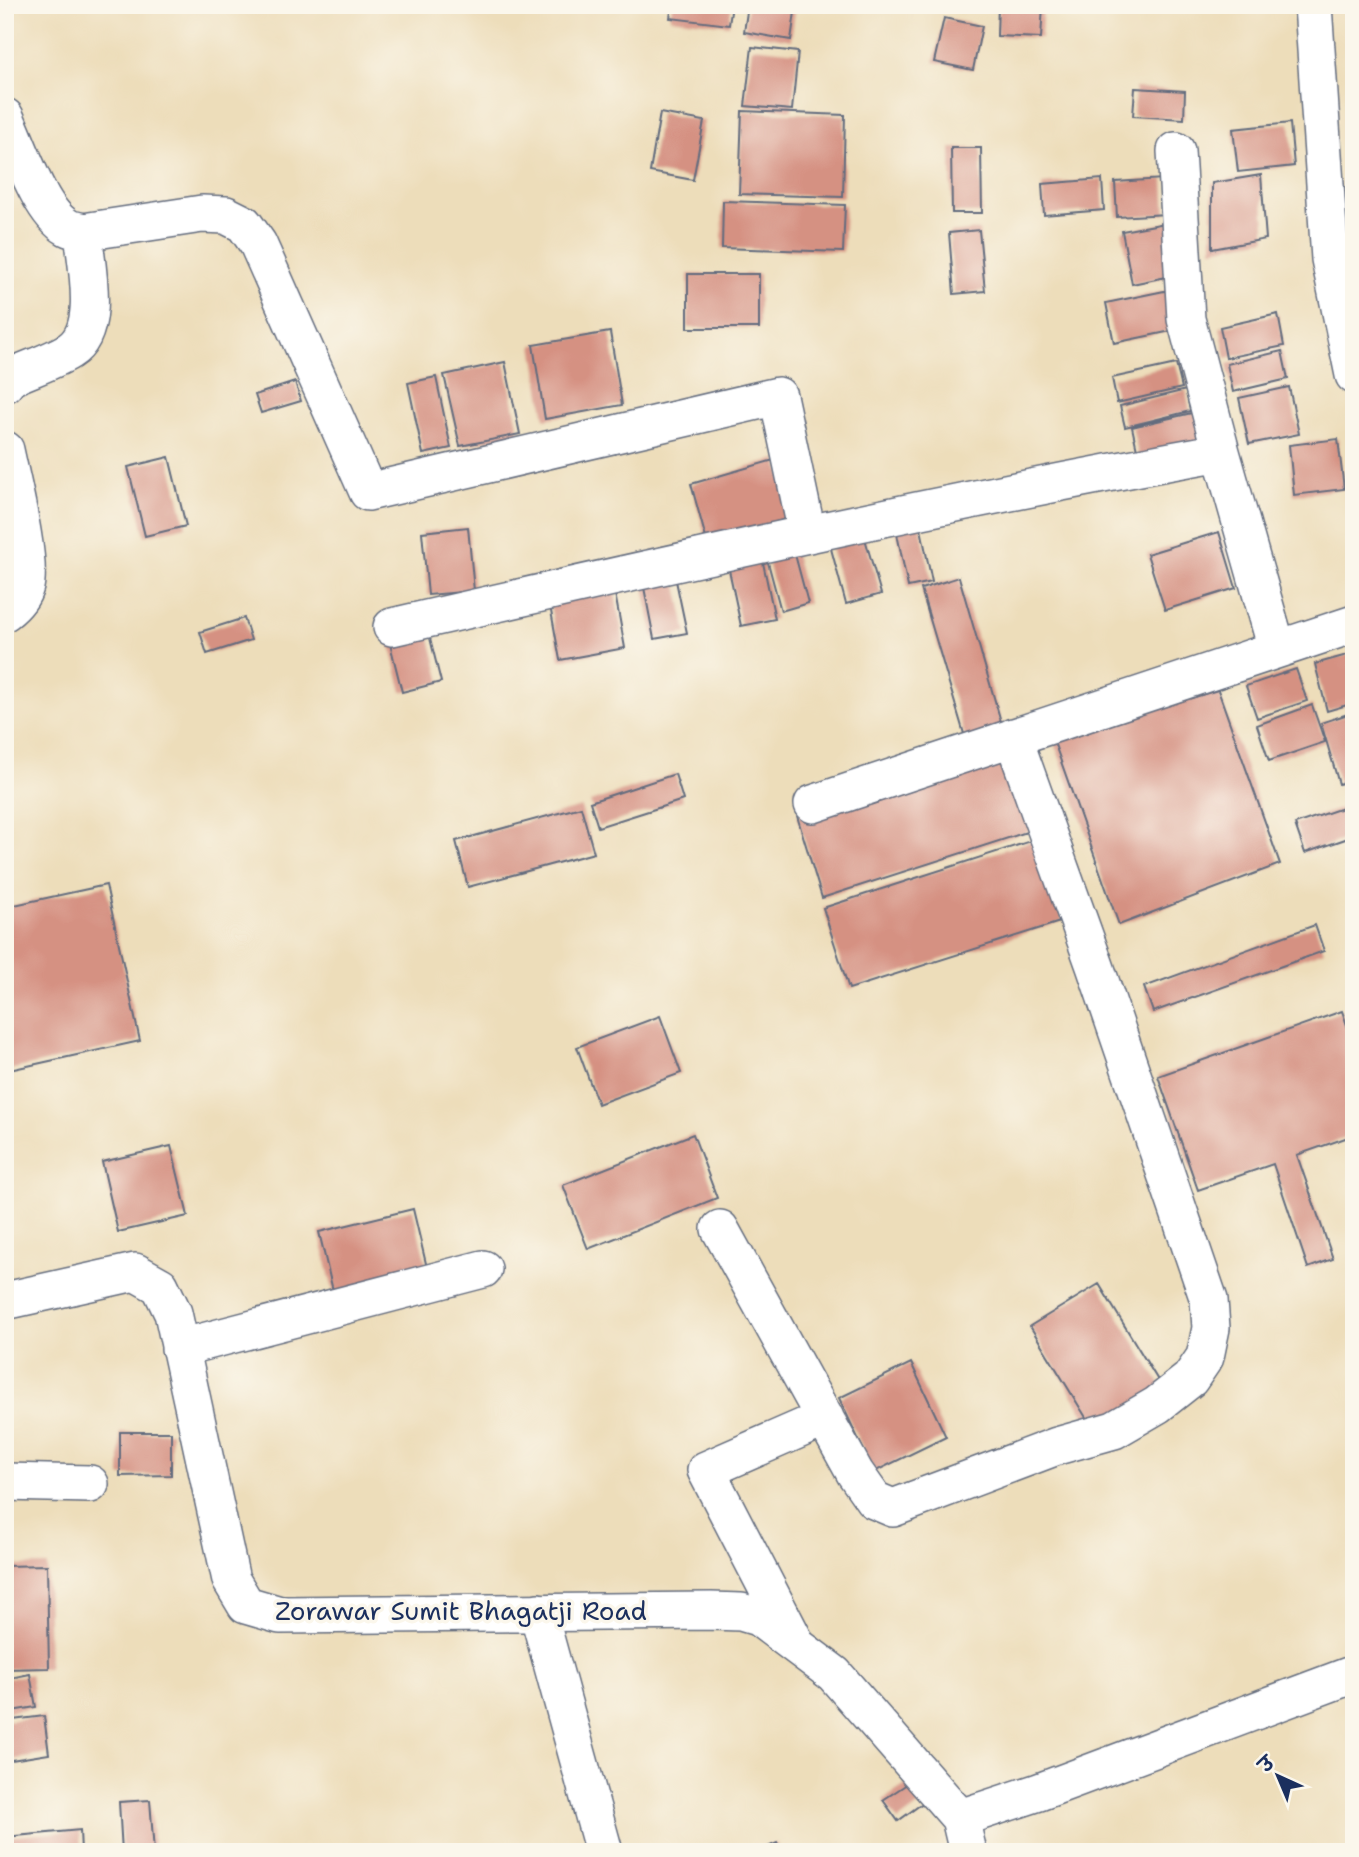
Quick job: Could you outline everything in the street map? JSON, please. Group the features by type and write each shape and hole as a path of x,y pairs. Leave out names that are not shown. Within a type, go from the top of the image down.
{"street":[{"path":"1313,5 1331,259 1354,375"},
{"path":"5,117 37,191 52,213 67,227 83,232 202,214 226,215 244,224 258,244 368,492 778,396 807,533"},
{"path":"1176,151 1186,319 1278,649"},
{"path":"5,384 9,379 70,351 83,338 90,315 83,232"},
{"path":"5,450 26,556 26,586 17,602 5,612"},
{"path":"392,626 807,533 1221,452"},
{"path":"813,804 1354,624"},
{"path":"720,1229 855,1473 874,1500 893,1508 1057,1446 1114,1430 1157,1405 1189,1378 1205,1357 1211,1328 1209,1300 1095,966 1013,737"},
{"path":"180,1348 484,1269"},
{"name":"Zorawar Sumit Bhagatji Road","path":"5,1301 135,1272 160,1286 173,1313 231,1580 246,1605 280,1615 741,1612 758,1617 834,1674 964,1835"},
{"path":"795,1644 706,1470 825,1419"},
{"path":"5,1482 90,1484"},
{"path":"538,1612 596,1850"},
{"path":"964,1835 1039,1792 1354,1674"}],"building":[{"path":"672,5 732,5 729,25 670,18"},
{"path":"748,5 796,5 791,40 744,32"},
{"path":"998,5 1043,5 1041,38 997,36"},
{"path":"944,18 982,26 973,70 934,62"},
{"path":"752,47 798,52 792,110 745,106"},
{"path":"1135,88 1185,91 1184,119 1133,116"},
{"path":"742,111 845,115 843,197 739,194"},
{"path":"660,113 704,121 693,180 650,172"},
{"path":"1290,123 1294,166 1238,172 1233,129"},
{"path":"951,148 981,148 982,213 952,213"},
{"path":"1261,175 1266,239 1212,249 1212,183"},
{"path":"1102,179 1104,210 1044,215 1042,184"},
{"path":"1164,179 1166,214 1117,217 1115,182"},
{"path":"723,201 845,205 843,252 722,248"},
{"path":"1171,222 1181,274 1132,284 1122,231"},
{"path":"979,230 985,291 954,294 949,233"},
{"path":"688,274 759,274 759,328 688,328"},
{"path":"1174,289 1181,329 1114,343 1106,303"},
{"path":"1278,314 1284,346 1226,358 1220,327"},
{"path":"610,332 622,405 545,419 533,345"},
{"path":"1282,351 1288,379 1233,392 1227,364"},
{"path":"505,362 520,434 460,446 444,375"},
{"path":"1176,364 1182,388 1117,403 1112,378"},
{"path":"436,377 451,448 423,454 408,383"},
{"path":"295,382 301,401 261,413 255,395"},
{"path":"1289,387 1299,434 1249,444 1239,398"},
{"path":"1186,390 1190,411 1125,427 1120,406"},
{"path":"1196,412 1204,447 1140,463 1132,427"},
{"path":"1338,439 1344,489 1294,495 1289,445"},
{"path":"169,457 186,526 145,536 128,467"},
{"path":"777,459 793,517 707,542 691,484"},
{"path":"919,519 932,582 908,587 895,524"},
{"path":"468,527 474,591 428,595 422,532"},
{"path":"1219,532 1236,588 1165,610 1147,554"},
{"path":"864,535 881,594 846,604 830,545"},
{"path":"793,547 808,603 781,611 766,555"},
{"path":"762,558 775,619 741,626 728,565"},
{"path":"674,571 687,633 654,639 642,577"},
{"path":"959,577 1004,732 967,744 921,589"},
{"path":"614,588 625,648 560,660 549,600"},
{"path":"244,618 251,640 207,654 200,632"},
{"path":"427,626 441,682 402,692 388,636"},
{"path":"1354,653 1354,703 1327,711 1315,664"},
{"path":"1296,669 1307,701 1257,718 1246,686"},
{"path":"1218,690 1280,864 1119,925 1053,739"},
{"path":"1312,705 1325,742 1269,761 1257,725"},
{"path":"1354,712 1354,779 1339,784 1321,723"},
{"path":"1007,749 1033,830 822,898 797,816"},
{"path":"675,774 683,800 598,827 590,802"},
{"path":"581,807 594,853 468,887 456,841"},
{"path":"1345,807 1354,836 1305,853 1295,824"},
{"path":"1037,839 1063,921 849,989 823,908"},
{"path":"106,885 140,1041 5,1071 5,907"},
{"path":"1315,925 1324,951 1153,1012 1144,987"},
{"path":"1342,1011 1354,1045 1354,1135 1297,1155 1333,1259 1308,1268 1273,1164 1198,1190 1158,1076"},
{"path":"660,1016 681,1073 598,1104 577,1047"},
{"path":"693,1134 717,1198 588,1249 563,1185"},
{"path":"171,1146 188,1216 118,1232 102,1162"},
{"path":"413,1209 428,1272 334,1295 319,1232"},
{"path":"1099,1284 1162,1387 1093,1429 1030,1326"},
{"path":"911,1363 946,1437 874,1472 839,1398"},
{"path":"120,1432 171,1432 171,1475 120,1476"},
{"path":"47,1565 49,1668 5,1669 5,1566"},
{"path":"30,1674 36,1707 5,1712 5,1679"},
{"path":"44,1716 49,1754 5,1761 5,1721"},
{"path":"910,1782 924,1802 898,1821 883,1800"},
{"path":"150,1800 154,1852 122,1852 119,1802"},
{"path":"80,1830 81,1852 5,1852 5,1837"},
{"path":"777,1843 781,1852 756,1852"}]}
